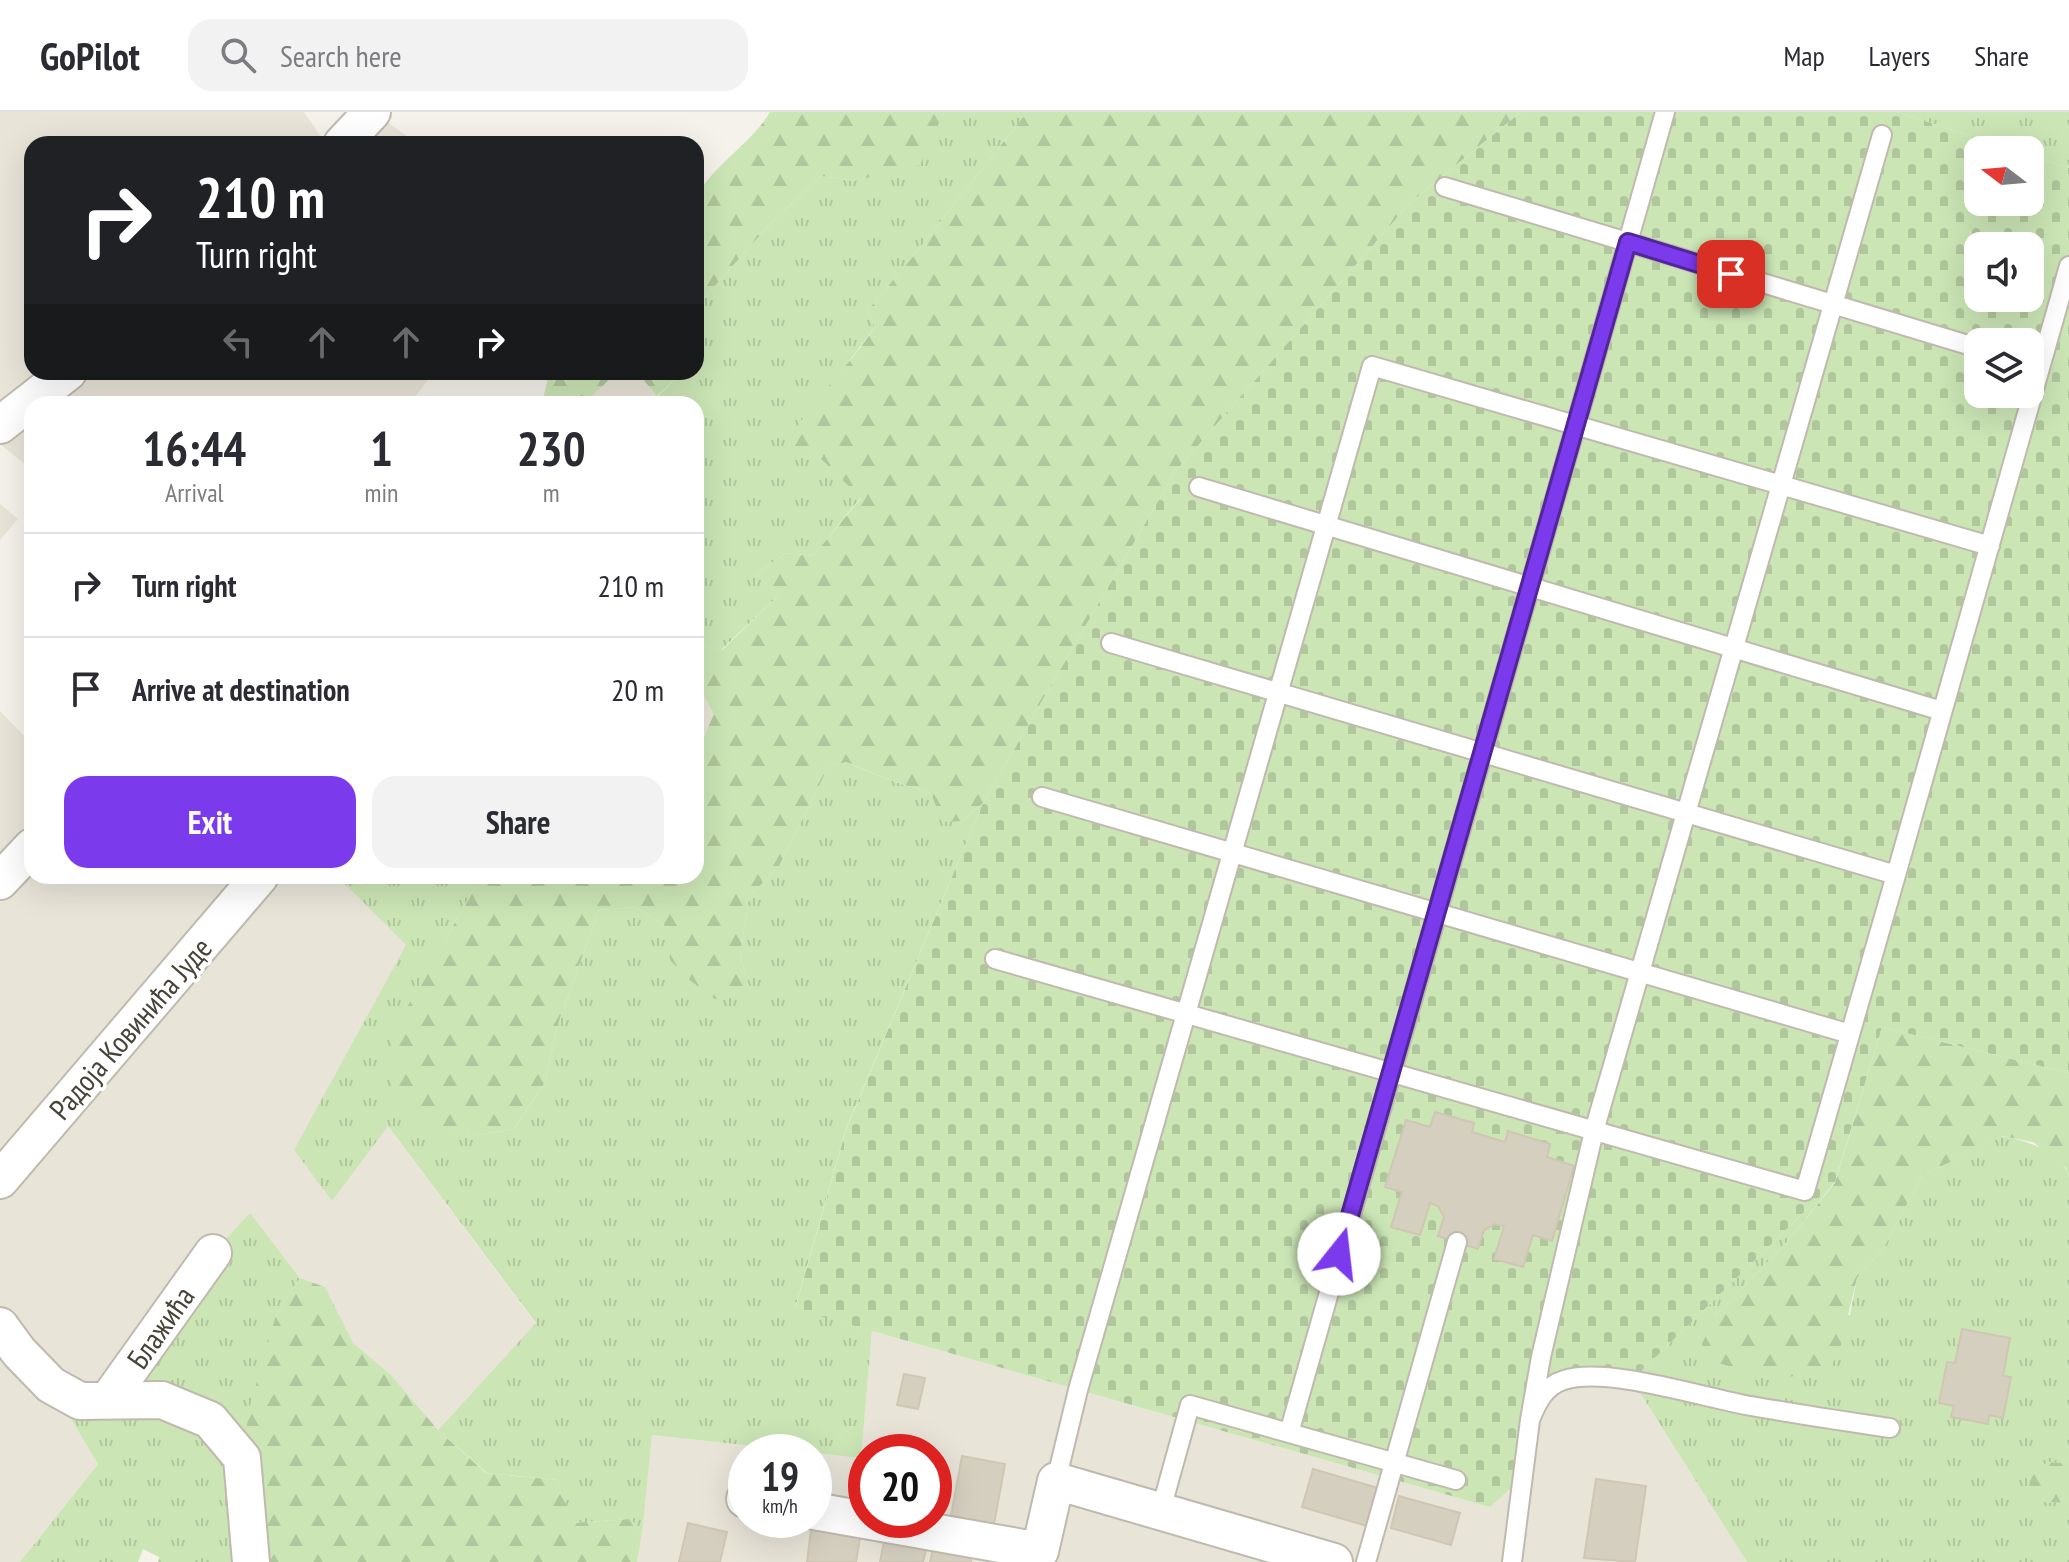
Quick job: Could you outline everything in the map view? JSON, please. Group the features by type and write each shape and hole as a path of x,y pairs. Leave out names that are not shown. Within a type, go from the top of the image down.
{"street":[{"path":"350,136 372,112"},
{"path":"37,396 58,380"},
{"path":"0,425 24,406"},
{"path":"0,881 24,856"},
{"name":"Радоја Ковинића Јуде","path":"0,1180 253,884"},
{"name":"Блажића","path":"108,1400 213,1253"},
{"name":"Блажића","path":"0,1326 19,1352 51,1385 80,1401 162,1400 210,1420 242,1458 251,1562"},
{"path":"832,1515 1039,1556 1056,1481 1334,1562"}],"lane":[{"path":"1289,1433 1665,112"},
{"path":"1512,1562 1541,1357 1594,1131 1882,135"},
{"path":"1445,187 1964,344"},
{"path":"2044,339 2069,266"},
{"path":"1056,1481 1078,1390 1372,366 1990,546"},
{"path":"995,959 1805,1191 1990,546 2024,408"},
{"path":"1199,487 1942,711"},
{"path":"1111,643 1896,875"},
{"path":"1042,797 1850,1034"},
{"path":"1366,1562 1457,1242"},
{"path":"1530,1420 1538,1398 1563,1380 1586,1377 1632,1380 1749,1406 1890,1428"},
{"path":"1160,1513 1190,1405 1456,1480"}],"shaded area":[{"path":"0,112 304,112 320,136 24,136 24,380 428,380 415,396 24,396 24,464 0,444"},
{"path":"373,112 407,136 350,136"},
{"path":"609,380 644,380 657,396 592,396"},
{"path":"0,504 18,519 0,540"},
{"path":"704,696 714,714 704,737"},
{"path":"0,711 24,736 24,884 345,884 407,945 294,1151 387,1125 536,1324 438,1430 391,1375 353,1344 325,1287 300,1278 250,1213 98,1464 20,1562 0,1562"},
{"path":"872,1331 1490,1507 1530,1420 1563,1380 1632,1380 1747,1562 637,1562 652,1435 728,1443 728,1538 832,1538 832,1455 848,1456 848,1538 952,1538 952,1434 863,1434"}],"green space":[{"path":"770,112 944,112 920,165 854,181 821,176 771,223 704,298 704,185"},
{"path":"944,112 1027,112 867,311 875,327 787,443 821,459 861,497 813,556 786,553 756,574 779,595 721,650 704,645 704,396 658,396 675,380 704,380 704,298 771,223 821,176 854,181"},
{"path":"1027,112 1521,112 1411,202 1175,472 983,803 962,821 942,822 931,793 846,762 829,766 779,866 749,897 740,956 751,993 715,999 687,978 670,960 668,928 636,907 599,910 558,1024 545,1082 513,1130 470,1135 415,1124 391,1083 391,1036 476,884 704,884 704,737 714,714 704,696 704,645 722,650 779,595 756,574 786,553 813,556 861,498 821,459 786,444 875,327 867,311"},
{"path":"1521,112 1897,112 1971,136 1964,136 1964,216 2044,216 2044,160 2069,168 2069,1073 1882,1027 1835,1182 1632,1380 1586,1377 1538,1398 1522,1478 1490,1507 795,1309 846,1130 983,803 1175,472 1411,202"},
{"path":"1897,112 2069,112 2069,168 2044,160 2044,136 1971,136"},
{"path":"548,380 609,380 592,396 544,396"},
{"path":"644,380 674,380 657,396"},
{"path":"845,762 931,793 962,821 983,803 846,1129 795,1308 872,1331 863,1434 848,1434 848,1457 832,1455 832,1434 728,1434 728,1443 652,1435 642,1532 631,1519 571,1523 557,1480 487,1473 438,1430 536,1323 388,1126 332,1201 294,1150 406,945 345,884 476,884 445,940 415,1123 470,1135 513,1130 545,1082 558,1024 599,910 636,907 751,993 740,956 749,897 779,866 829,766"},
{"path":"1882,1027 2069,1073 2069,1177 2066,1168 2033,1142 2002,1136 1922,1176 1883,1249 1857,1278 1839,1353 1826,1373 1786,1377 1738,1369 1705,1359 1702,1344 1714,1317 1786,1243 1835,1183"},
{"path":"2001,1136 2041,1148 2058,1160 2069,1177 2069,1463 2048,1462 2043,1502 2069,1503 2069,1562 1747,1562 1632,1380 1835,1182 1786,1243 1714,1317 1850,1315 1857,1278 1883,1249 1922,1176"},
{"path":"250,1213 300,1278 276,1315 251,1562 158,1562 159,1557 143,1549 138,1562 20,1562 98,1464 51,1385 108,1400 213,1253"},
{"path":"300,1278 325,1287 353,1343 391,1375 438,1430 486,1473 557,1480 572,1523 631,1519 642,1532 637,1562 251,1562 242,1458 250,1406 276,1315"},
{"path":"2048,1462 2069,1463 2069,1503 2043,1502 2025,1476"}],"building":[{"path":"1435,1112 1474,1123 1472,1132 1505,1142 1508,1131 1550,1144 1547,1157 1574,1166 1552,1241 1533,1235 1523,1267 1494,1259 1504,1226 1495,1224 1484,1230 1478,1249 1438,1236 1444,1217 1438,1206 1430,1203 1420,1235 1391,1227 1402,1192 1385,1187 1406,1120 1430,1127"},
{"path":"1962,1329 2010,1338 2003,1376 2011,1377 2003,1418 1989,1415 1988,1424 1951,1417 1954,1406 1939,1403 1947,1362 1955,1363"},
{"path":"904,1374 925,1378 918,1409 897,1405"},
{"path":"962,1456 1005,1464 994,1524 952,1516"},
{"path":"1313,1469 1378,1488 1367,1526 1302,1507"},
{"path":"1596,1479 1646,1486 1635,1562 1584,1558"},
{"path":"1399,1496 1460,1513 1451,1545 1391,1528"},
{"path":"688,1523 727,1532 720,1562 679,1562"},
{"path":"832,1533 860,1538 856,1562 807,1562 810,1538 832,1538"},
{"path":"885,1538 929,1540 923,1562 880,1562"},
{"path":"934,1545 972,1552 971,1562 930,1562"}],"route":[{"path":"1339,1254 1628,242 1731,274"}]}
